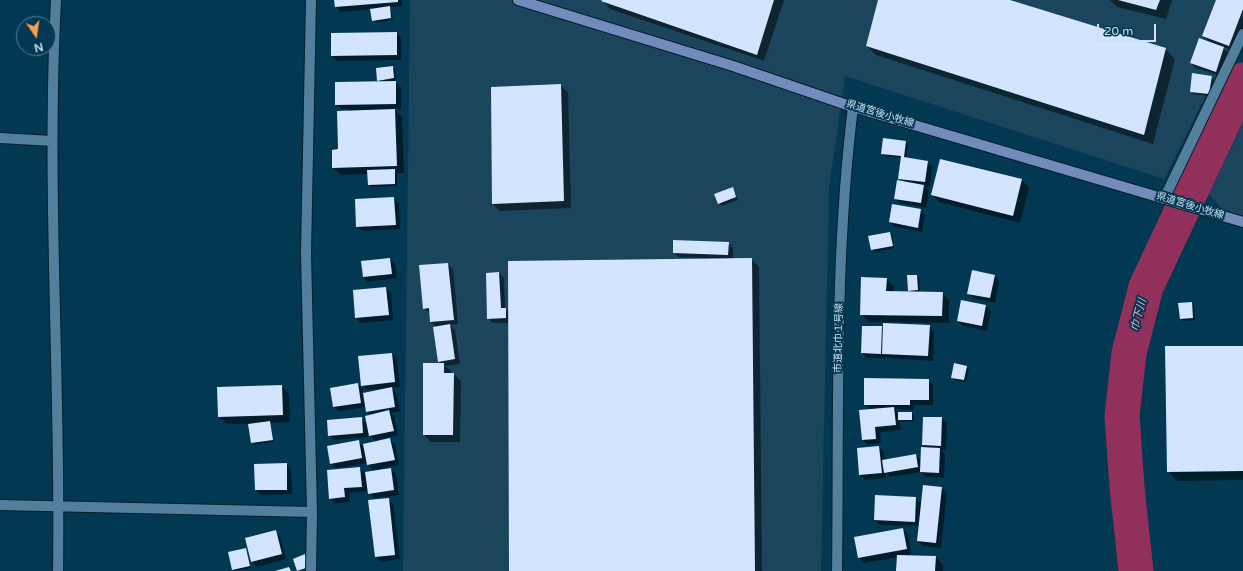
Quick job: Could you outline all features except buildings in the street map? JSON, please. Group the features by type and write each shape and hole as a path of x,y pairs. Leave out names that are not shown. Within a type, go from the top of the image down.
{"main road":[{"name":"県道宮後小牧線","path":"518,0 732,66 854,107 1243,222"}],"street":[{"path":"56,0 52,140 59,506 58,571"},
{"path":"311,0 306,253 312,512 311,571"},
{"path":"1164,199 1243,34"},
{"name":"市道北巾１号線","path":"837,571 840,263 846,164 854,107"},
{"path":"0,138 52,140"},
{"path":"0,505 154,510 312,512"}],"shaded area":[{"path":"410,0 1243,0 1243,21 1164,179 845,76 829,188 821,571 403,571"},
{"path":"1243,122 1243,216 1222,209 1209,194"}],"waterway":[{"name":"巾下川","path":"1136,571 1127,487 1122,416 1129,353 1146,287 1243,80"}]}
